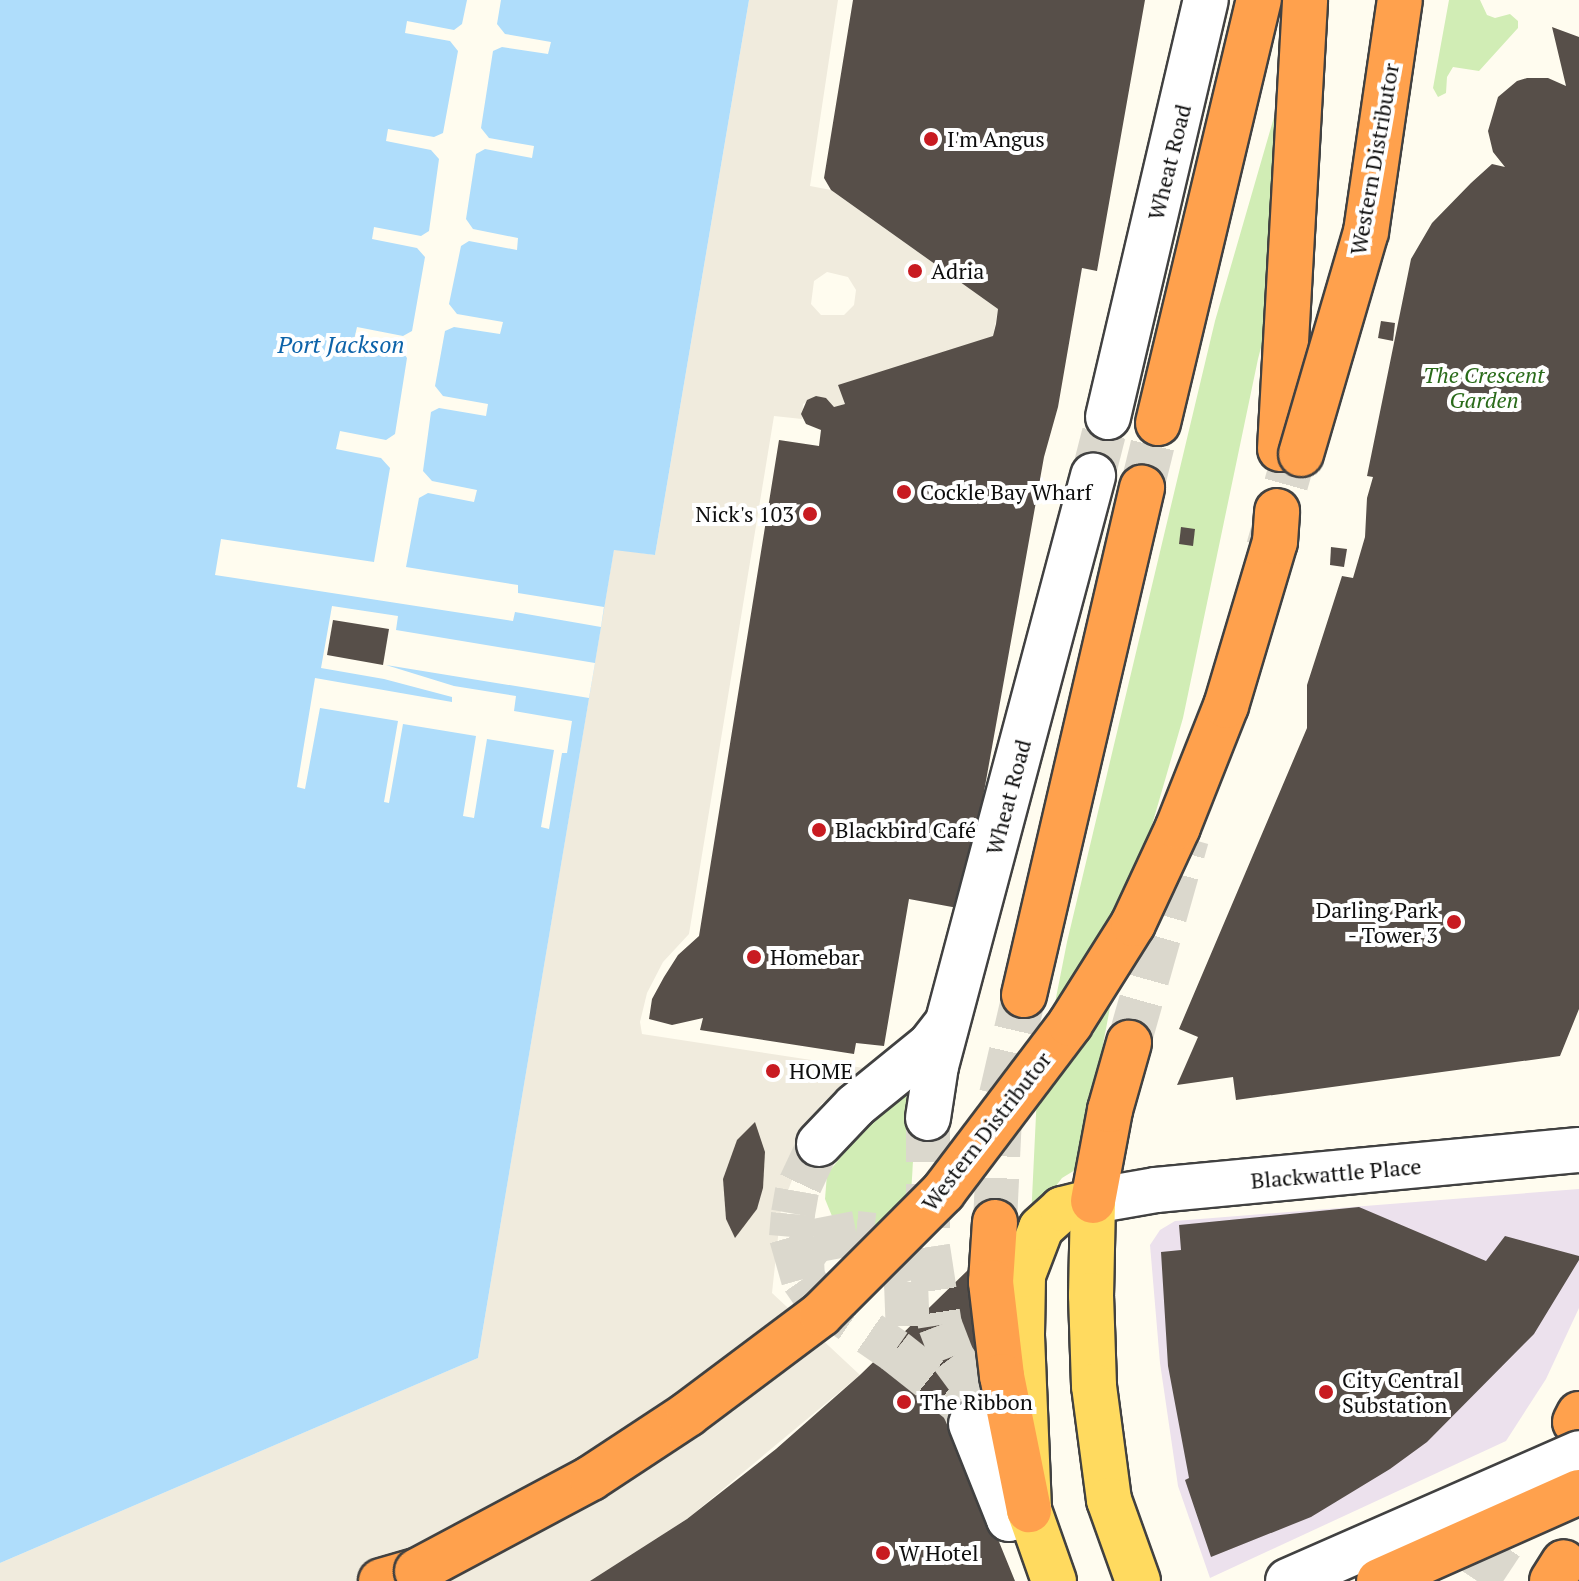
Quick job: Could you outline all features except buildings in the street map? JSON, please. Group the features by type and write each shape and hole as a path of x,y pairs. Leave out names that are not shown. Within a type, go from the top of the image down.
{"highway":[{"path":"1158,423 1259,0"},
{"name":"Western Distributor","path":"1305,0 1290,451 1366,232 1400,0"},
{"path":"1024,995 1142,488"},
{"name":"Western Distributor","path":"401,1578 591,1478 688,1414 821,1314 943,1192 1070,1024 1133,924 1178,827 1226,706 1278,522"},
{"path":"1093,1201 1110,1110 1129,1043"},
{"path":"995,1222 991,1282 1019,1514"},
{"path":"1379,1581 1579,1492"}],"main road":[{"path":"1054,1581 1019,1514 1023,1275 1041,1228 1062,1209 1093,1201 1091,1319 1094,1386 1109,1500 1138,1581"}],"lane":[{"name":"Wheat Road","path":"1108,417 1206,0"},
{"name":"Wheat Road","path":"928,1118 947,1025 1093,476"},
{"path":"819,1144 855,1106 930,1045 947,1025"},
{"name":"Blackwattle Place","path":"1093,1201 1133,1192 1579,1150"},
{"path":"978,1414 1019,1514"},
{"path":"1288,1581 1578,1430"}],"shaded area":[{"path":"749,0 838,0 810,186 831,190 998,309 993,336 845,404 834,407 826,399 816,396 803,404 802,419 774,416 689,934 663,962 647,993 640,1022 642,1034 877,1070 821,1104 781,1209 772,1293 860,1375 687,1519 590,1581 0,1581 0,1563 478,1358 614,549 655,555","holes":["827,272 848,277 856,290 854,305 844,315 821,315 811,304 814,281"]},
{"name":"City Central Substation","path":"1579,1189 1579,1308 1546,1379 1506,1441 1210,1578 1178,1486 1160,1363 1150,1245 1160,1230 1175,1221"}],"green space":[{"path":"1449,0 1480,0 1487,15 1495,18 1510,14 1518,21 1518,28 1479,71 1453,67 1447,77 1446,93 1438,97 1433,88"},
{"path":"1281,93 1323,106 1258,359 1183,718 1130,901 1080,1167 1062,1178 1031,1219 1037,1094 1067,942 1215,321"},
{"path":"910,1086 917,1096 908,1243 874,1252 849,1240 834,1221 825,1199 827,1174 863,1130"}],"water":[{"name":"Port Jackson","path":"0,0 749,0 655,555 614,550 478,1358 0,1563"}],"pier":[{"path":"467,0 501,0 497,24 505,34 551,42 548,54 502,47 493,51 481,128 489,138 534,146 532,158 485,149 476,154 466,219 473,229 518,238 517,250 469,241 461,246 449,304 457,314 503,322 500,334 454,327 445,331 435,386 443,396 488,404 486,416 439,408 431,412 423,471 432,481 477,490 474,502 428,493 419,498 406,567 518,585 518,593 604,607 601,627 515,612 513,621 215,575 221,539 374,562 390,468 381,458 336,449 340,431 386,440 395,434 407,358 399,347 354,340 357,327 403,336 412,331 425,257 417,248 372,239 374,227 421,236 429,231 439,159 431,150 386,141 388,129 434,137 443,133 458,51 450,41 405,33 407,21 454,30 462,24"},
{"path":"332,606 398,616 396,630 595,663 589,698 386,665 454,686 516,696 514,711 572,721 567,753 562,753 549,829 541,827 554,750 487,739 474,818 463,816 476,736 403,724 389,803 384,802 398,721 320,708 305,789 297,787 315,678 452,702 452,697 384,679 321,668"}],"tunnel":[{"path":"1268,548 1306,414"},
{"path":"1093,476 1108,417"},
{"path":"1142,488 1158,423"},
{"path":"1129,1043 1187,838"},
{"path":"995,1222 1001,1095 1024,995"},
{"path":"928,1118 928,1247 940,1325 952,1357 986,1403"},
{"path":"819,1144 797,1191 793,1214 791,1237 803,1279 815,1296 895,1351 962,1404 971,1424"},
{"path":"803,1279 802,1257 814,1241 856,1233 874,1235 896,1255 906,1282 909,1362"},
{"path":"1477,1581 1528,1504"}],"place":[{"name":"I'm Angus","path":"931,139"},
{"name":"Adria","path":"915,271"},
{"name":"Cockle Bay Wharf","path":"904,492"},
{"name":"Nick's 103","path":"810,514"},
{"name":"Blackbird Café","path":"819,830"},
{"name":"Darling Park - Tower 3","path":"1454,922"},
{"name":"Homebar","path":"754,957"},
{"name":"HOME","path":"773,1071"},
{"name":"City Central Substation","path":"1326,1392"},
{"name":"The Ribbon","path":"904,1402"},
{"name":"W Hotel","path":"883,1553"}],"park label":[{"name":"The Crescent Garden","path":"1484,386"}]}
